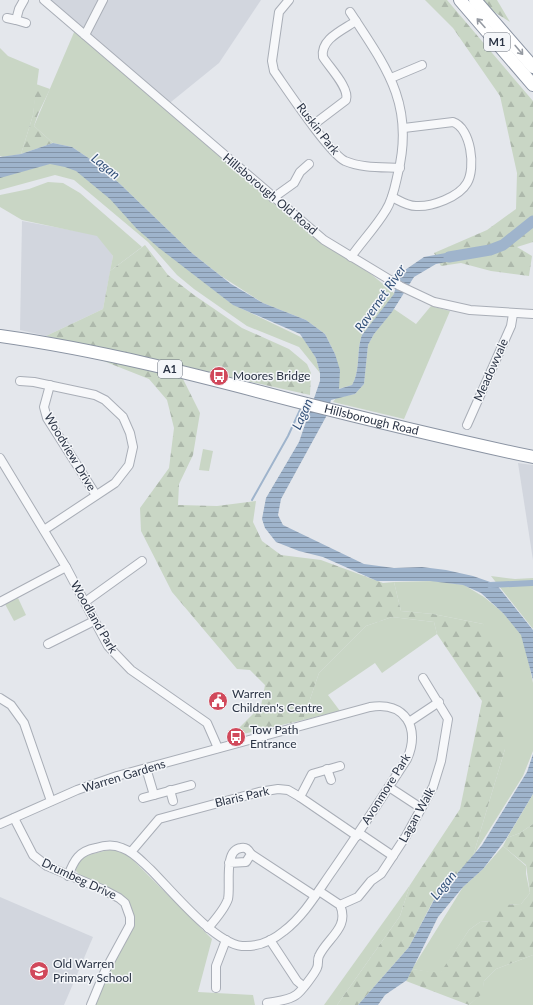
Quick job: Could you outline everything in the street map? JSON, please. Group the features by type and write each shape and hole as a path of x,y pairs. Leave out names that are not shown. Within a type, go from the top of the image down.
{"highway":[{"name":"M1","path":"460,0 533,85"},
{"name":"M1","path":"475,0 533,66"},
{"name":"Hillsborough Road","path":"0,336 113,356 206,377 295,401 533,457"}],"street":[{"path":"16,20 19,9 24,0"},
{"name":"Hillsborough Old Road","path":"44,0 273,198 324,240 412,293 449,306 513,314 533,314"},
{"path":"85,34 103,0"},
{"name":"Ruskin Park","path":"289,0 279,12 272,61 274,71 313,124 343,160 355,165 400,168"},
{"path":"350,12 380,57 391,78 399,100 404,128 400,168 392,197 386,210 351,257"},
{"path":"7,18 26,23"},
{"path":"313,124 346,100 346,89 323,57 323,48 325,43 356,21"},
{"path":"391,78 422,64"},
{"path":"392,197 416,206 443,200 461,191 471,175 470,145 467,136 458,124 453,122 404,128"},
{"path":"273,198 294,182 300,172 309,164"},
{"name":"Meadowvale","path":"467,425 511,326 513,314"},
{"path":"20,381 50,385 95,395 106,400 123,417 130,433 133,446 129,465 114,483 44,530"},
{"name":"Woodview Drive","path":"50,385 44,407 47,418 96,495"},
{"name":"Woodland Park","path":"0,458 66,567 108,646 122,662 208,723 218,748"},
{"path":"85,602 142,561"},
{"path":"0,602 66,567"},
{"path":"48,644 94,621"},
{"name":"Lagan Walk","path":"340,905 358,897 371,881 381,874 428,797 437,773 448,730 448,719 423,678"},
{"path":"0,698 11,705 24,723 51,801"},
{"path":"409,722 439,702"},
{"name":"Warren Gardens","path":"0,824 51,801 105,780 376,706 393,707 409,722"},
{"name":"Avonmore Park","path":"131,852 208,928 226,940 244,946 262,944 292,924 303,913 358,834 389,787 412,748 412,730 409,722"},
{"path":"300,796 312,774 340,766"},
{"path":"146,768 154,795"},
{"path":"327,770 331,780"},
{"path":"143,798 191,785"},
{"path":"389,787 420,808"},
{"name":"Blaris Park","path":"131,852 156,821 162,818 259,792 278,789 288,790 300,796 358,834"},
{"path":"170,790 174,801"},
{"name":"Drumbeg Drive","path":"14,818 33,856 47,866 102,889 125,902 130,917 130,925 105,970 90,1005"},
{"name":"Avonmore Park","path":"358,834 393,856"},
{"path":"68,876 73,863 83,851 106,845 116,846 131,852"},
{"path":"208,928 227,901 230,856 237,849 247,849 251,854 271,867 340,905 344,918 342,925 334,938 318,957 316,970 297,994 290,998 266,1004"},
{"path":"230,863 246,862 251,854"},
{"path":"216,988 216,966 226,940"},
{"path":"270,940 297,981 303,986"}],"shaded area":[{"path":"44,0 261,0 219,63 166,106"},
{"path":"22,221 98,235 113,256 103,309 46,336 20,330"},
{"path":"518,463 533,465 533,560"},
{"name":"Old Warren Primary School","path":"0,897 93,937 64,1005 0,1005"}],"green space":[{"path":"425,0 447,0 533,101 533,242 517,247 532,256 529,276 491,271 461,263 441,266 434,253 487,230 516,209 517,173 500,96 453,28"},
{"path":"483,0 497,0 510,22 491,10"},
{"path":"75,30 279,208 329,247 371,274 395,294 362,335 359,347 357,373 352,385 338,389 335,354 325,334 306,320 263,303 221,276 193,254 119,183 93,161 72,147 53,143 34,126"},
{"path":"0,48 8,56 39,69 33,115 21,154 3,157 0,156"},
{"path":"36,84 50,89 34,126 53,143 21,154 33,115"},
{"path":"52,163 71,167 90,180 114,201 150,240 232,304 305,339 316,358 320,373 299,347 247,326 194,289 177,275 148,242 74,180 55,175 0,190 0,177"},
{"path":"48,182 63,183 80,193 142,247 110,271 113,256 97,236 22,220 0,207 0,195 29,189"},
{"path":"145,245 168,275 194,295 242,328 289,349 307,364 311,373 310,395 46,336 103,309 110,271"},
{"path":"431,306 450,311 404,419 333,402 336,398 355,394 364,384 368,345 374,334 394,309 416,324"},
{"path":"101,360 181,375 200,413 193,455 179,484 178,505 217,506 256,501 253,522 262,541 281,555 321,560 383,583 394,582 401,611 433,614 483,624 506,660 505,749 473,856 433,901 409,947 358,1005 337,1005 400,916 410,885 460,809 482,701 437,634 434,622 392,617 366,626 319,673 303,720 230,737 261,706 265,685 250,670 237,669 172,592 141,531 140,508 169,468 174,428 167,400 149,379"},
{"path":"203,449 213,451 209,471 199,470"},
{"path":"491,576 515,579 533,578 533,629"},
{"path":"434,581 464,585 484,597 501,611 523,635 533,683 533,751 523,776 473,856 505,749 483,624 433,614 401,611 394,582"},
{"path":"18,598 26,615 14,621 5,604"},
{"path":"392,617 434,622 437,634 382,673 375,663 328,695 340,711 303,720 319,673 366,626"},
{"path":"533,794 533,824 520,833 507,838"},
{"path":"533,824 533,955 496,969 484,981 483,993 469,1005 406,981 412,969 440,973 469,930 480,922 491,921 492,913 499,905 521,904 530,893 526,865 503,846 507,838 520,833"},
{"path":"503,846 526,866 530,893 521,904 510,904 491,921 480,922 469,930 440,974 412,969 463,887 483,869"},
{"path":"112,849 128,855 212,939 198,992 253,995 255,1005 93,1005 109,969 129,932 129,903 117,892 81,876 76,871 75,865 81,857"},
{"path":"410,885 400,916 337,1005 324,1005"},
{"path":"533,955 533,1005 469,1005 482,993 484,981 496,969"}],"water":[{"path":"53,143 72,147 93,161 119,183 193,254 231,284 263,303 306,320 325,334 335,354 340,370 339,389 352,385 357,373 359,347 362,335 394,294 398,277 405,270 424,257 462,250 463,259 436,264 414,277 392,312 374,334 368,345 364,384 355,394 331,400 327,415 281,499 278,515 283,525 364,564 394,568 422,567 446,570 473,576 496,584 533,630 533,680 521,635 503,613 481,593 463,585 430,581 377,581 323,557 299,551 276,542 265,528 262,519 266,498 299,442 320,381 320,373 316,358 300,334 233,305 159,248 137,229 110,199 76,171 50,164 0,178 0,157 21,154"},
{"path":"533,754 533,794 506,839 483,869 463,887 438,917 407,980 385,995 378,1005 358,1005 409,947 434,900 482,845 527,772"}],"waterway":[{"name":"Ravernet River","path":"449,257 490,250 503,245 533,221"},
{"name":"Lagan","path":"252,500 288,436 300,410"},
{"path":"490,585 532,583"}],"place":[{"name":"Moores Bridge","path":"219,376"},
{"name":"Warren Children's Centre","path":"218,701"},
{"name":"Tow Path Entrance","path":"236,737"},
{"name":"Old Warren Primary School","path":"39,971"}]}
